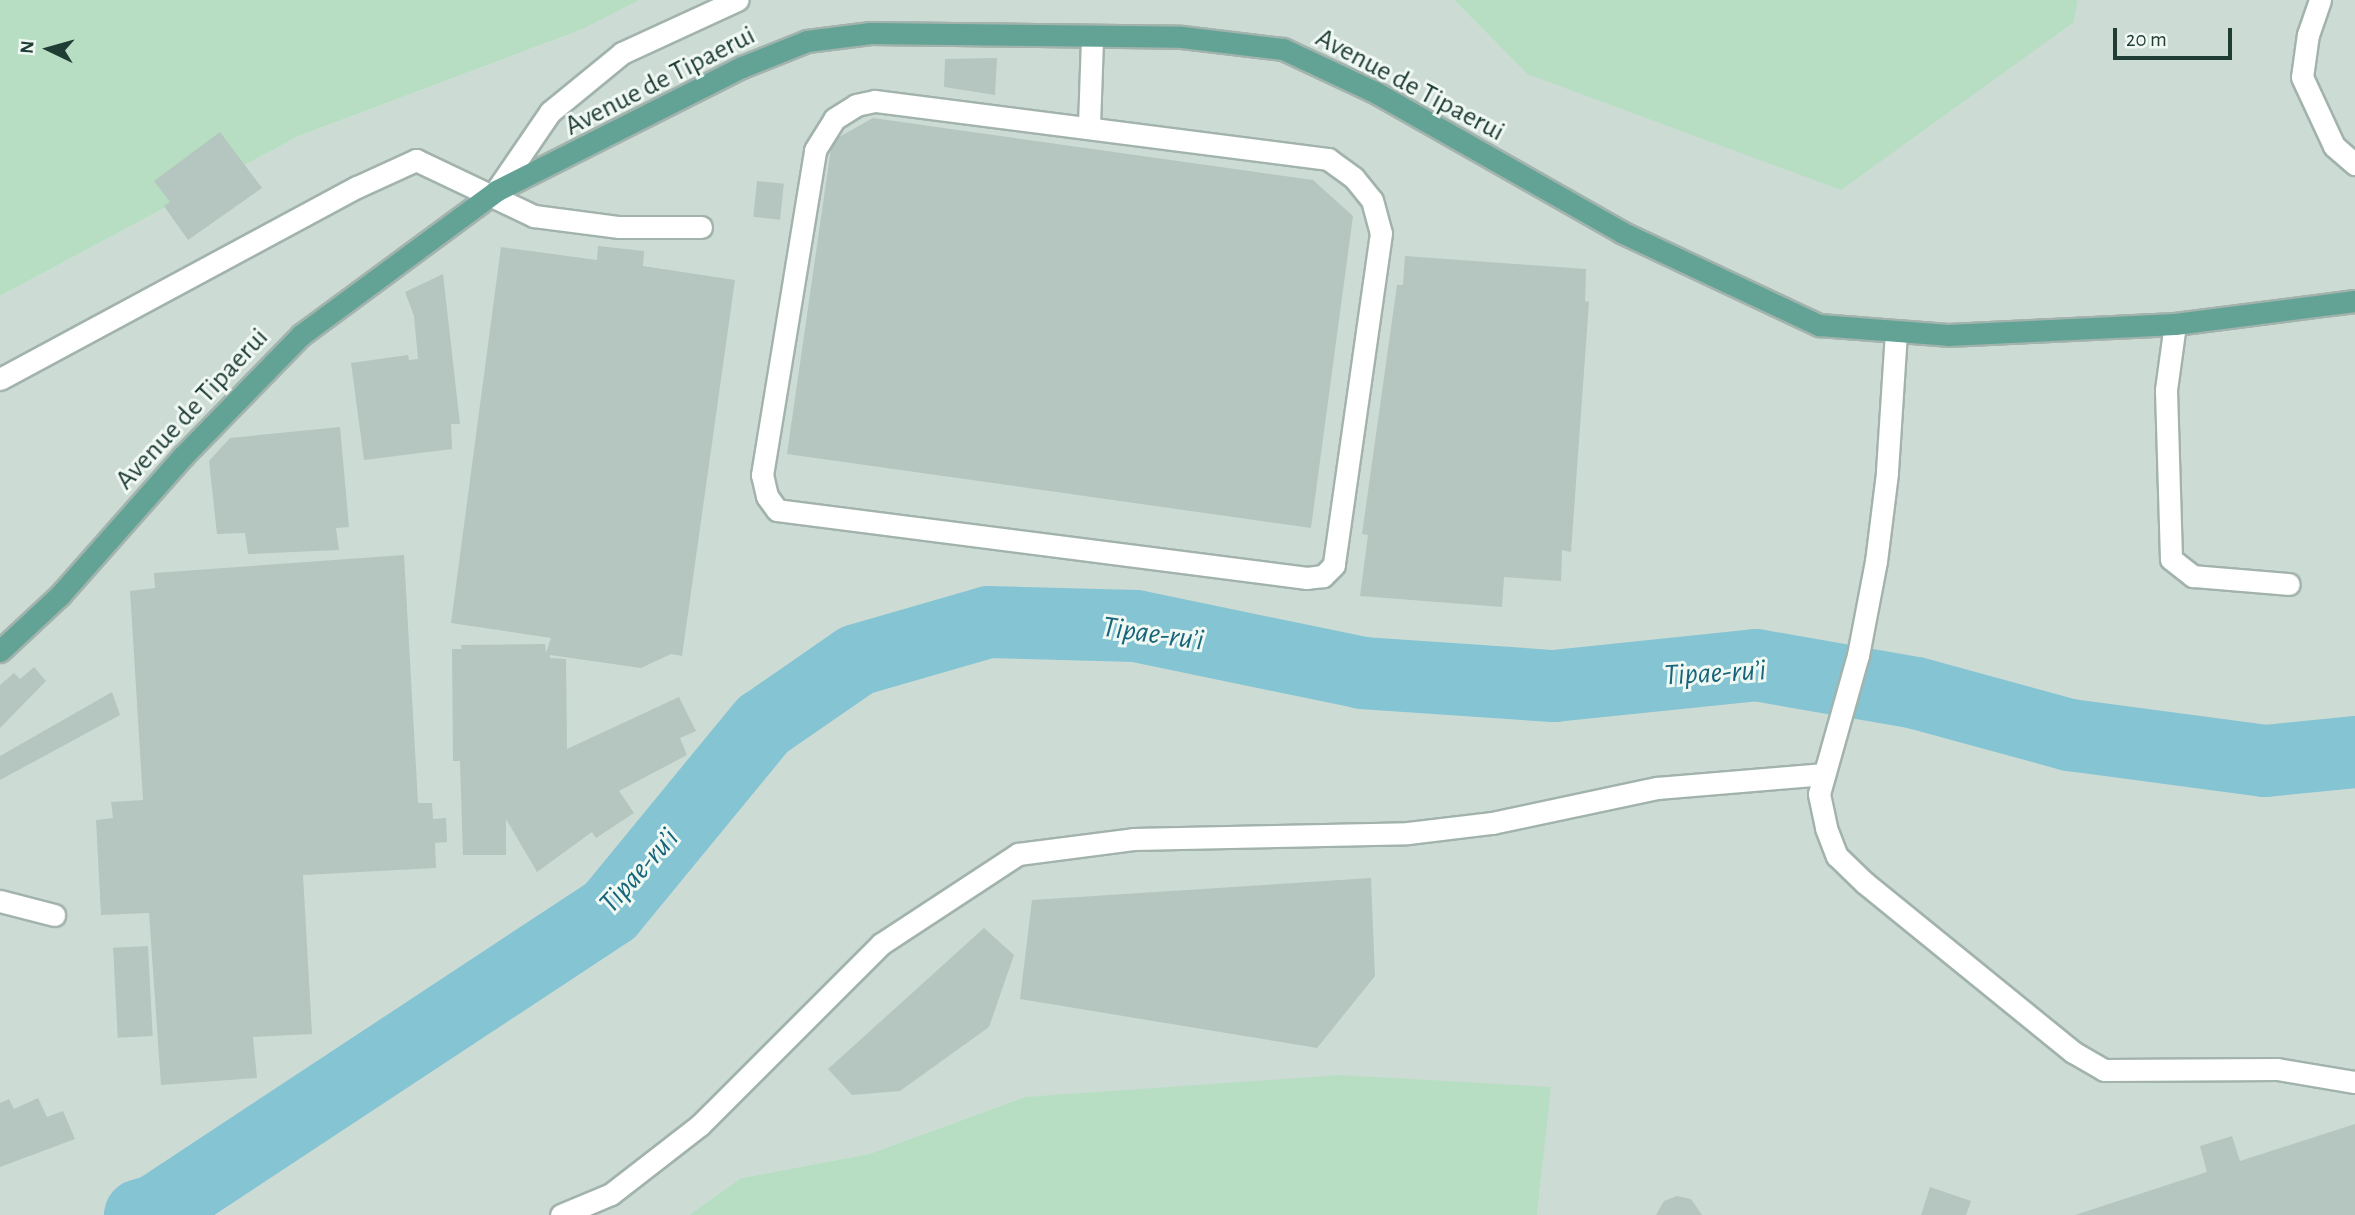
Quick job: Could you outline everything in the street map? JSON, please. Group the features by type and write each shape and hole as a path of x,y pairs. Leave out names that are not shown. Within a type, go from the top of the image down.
{"main road":[{"name":"Avenue de Tipaerui","path":"0,650 60,595 183,456 301,335 492,195 742,67 807,41 870,33 1182,37 1283,49 1375,92 1621,232 1724,284 1819,325 1948,335 2175,324 2355,301"}],"street":[{"path":"492,195 550,112 622,53 737,0"},
{"path":"2320,0 2308,34 2302,77 2334,146 2355,164"},
{"path":"1089,125 1092,37"},
{"path":"875,101 1089,125 1328,159 1354,178 1372,200 1381,233 1334,565 1323,576 1307,578 777,510 766,496 762,475 815,150 834,119 856,105 875,101"},
{"path":"0,379 357,187 416,160 534,216 619,227 701,227"},
{"path":"2175,324 2166,390 2171,559 2193,576 2288,584"},
{"path":"1896,332 1887,473 1857,654 1819,794 1826,828 1837,856 1865,883 2073,1052 2104,1070 2277,1069 2355,1082"},
{"path":"561,1215 611,1194 700,1125 881,944 1017,854 1133,839 1408,833 1504,821 1657,788 1825,774"},
{"path":"0,901 54,915"}],"shaded area":[{"path":"640,0 1454,0 1527,74 2074,22 2078,0 2355,0 2355,1215 1537,1215 1550,1087 1025,1097 869,1154 741,1178 689,1215 0,1215 0,296 299,136 583,29"}],"green space":[{"path":"0,0 640,0 583,29 299,136 0,296"},
{"path":"1454,0 2078,0 2074,22 1841,190 1527,74"},
{"path":"1340,1075 1551,1087 1537,1215 689,1215 741,1178 869,1154 1025,1097"}],"building":[{"path":"997,58 995,95 944,87 945,59"},
{"path":"873,118 1313,180 1353,216 1311,528 787,454 832,141"},
{"path":"220,132 262,188 188,240 164,206 170,202 154,181"},
{"path":"757,181 784,184 780,220 753,217"},
{"path":"598,246 644,251 643,266 735,280 682,656 671,654 641,668 550,655 550,658 566,659 567,749 679,697 696,731 680,738 687,755 619,791 634,813 596,838 592,832 537,872 506,819 506,855 463,855 460,761 453,761 452,649 462,649 461,645 545,644 546,653 551,638 451,623 501,247 597,260"},
{"path":"1405,256 1586,269 1585,301 1589,302 1571,552 1562,550 1561,581 1504,577 1502,607 1360,596 1368,535 1362,534 1397,285 1403,285"},
{"path":"443,274 460,424 451,424 452,449 364,460 351,363 408,355 409,360 418,359 414,316 405,292"},
{"path":"340,427 349,527 336,528 339,550 248,554 245,533 217,534 209,461 230,438"},
{"path":"404,555 418,803 432,803 433,819 446,818 447,842 435,843 436,868 303,875 312,1034 253,1037 257,1078 161,1085 149,913 101,915 96,820 113,818 111,802 143,800 130,591 155,588 154,573"},
{"path":"34,667 46,681 0,728 0,685 14,673 20,679"},
{"path":"112,692 120,715 0,780 0,756"},
{"path":"1371,878 1375,976 1317,1048 1020,999 1032,900"},
{"path":"984,928 1014,955 989,1027 900,1091 852,1095 828,1069"},
{"path":"148,946 153,1036 118,1038 113,948"},
{"path":"38,1098 47,1117 63,1111 75,1139 0,1167 0,1103 9,1099 14,1109"},
{"path":"2355,1124 2355,1215 2075,1215 2207,1172 2200,1146 2232,1136 2240,1161"},
{"path":"1930,1187 1971,1201 1966,1215 1921,1215"},
{"path":"1677,1196 1691,1199 1702,1215 1656,1215 1664,1201"}],"waterway":[{"name":"Tipae-ru’i","path":"140,1215 155,1211 610,911 763,725 857,660 989,622 1136,626 1362,673 1554,686 1756,665 1916,693 2070,735 2265,761 2355,752"}]}
